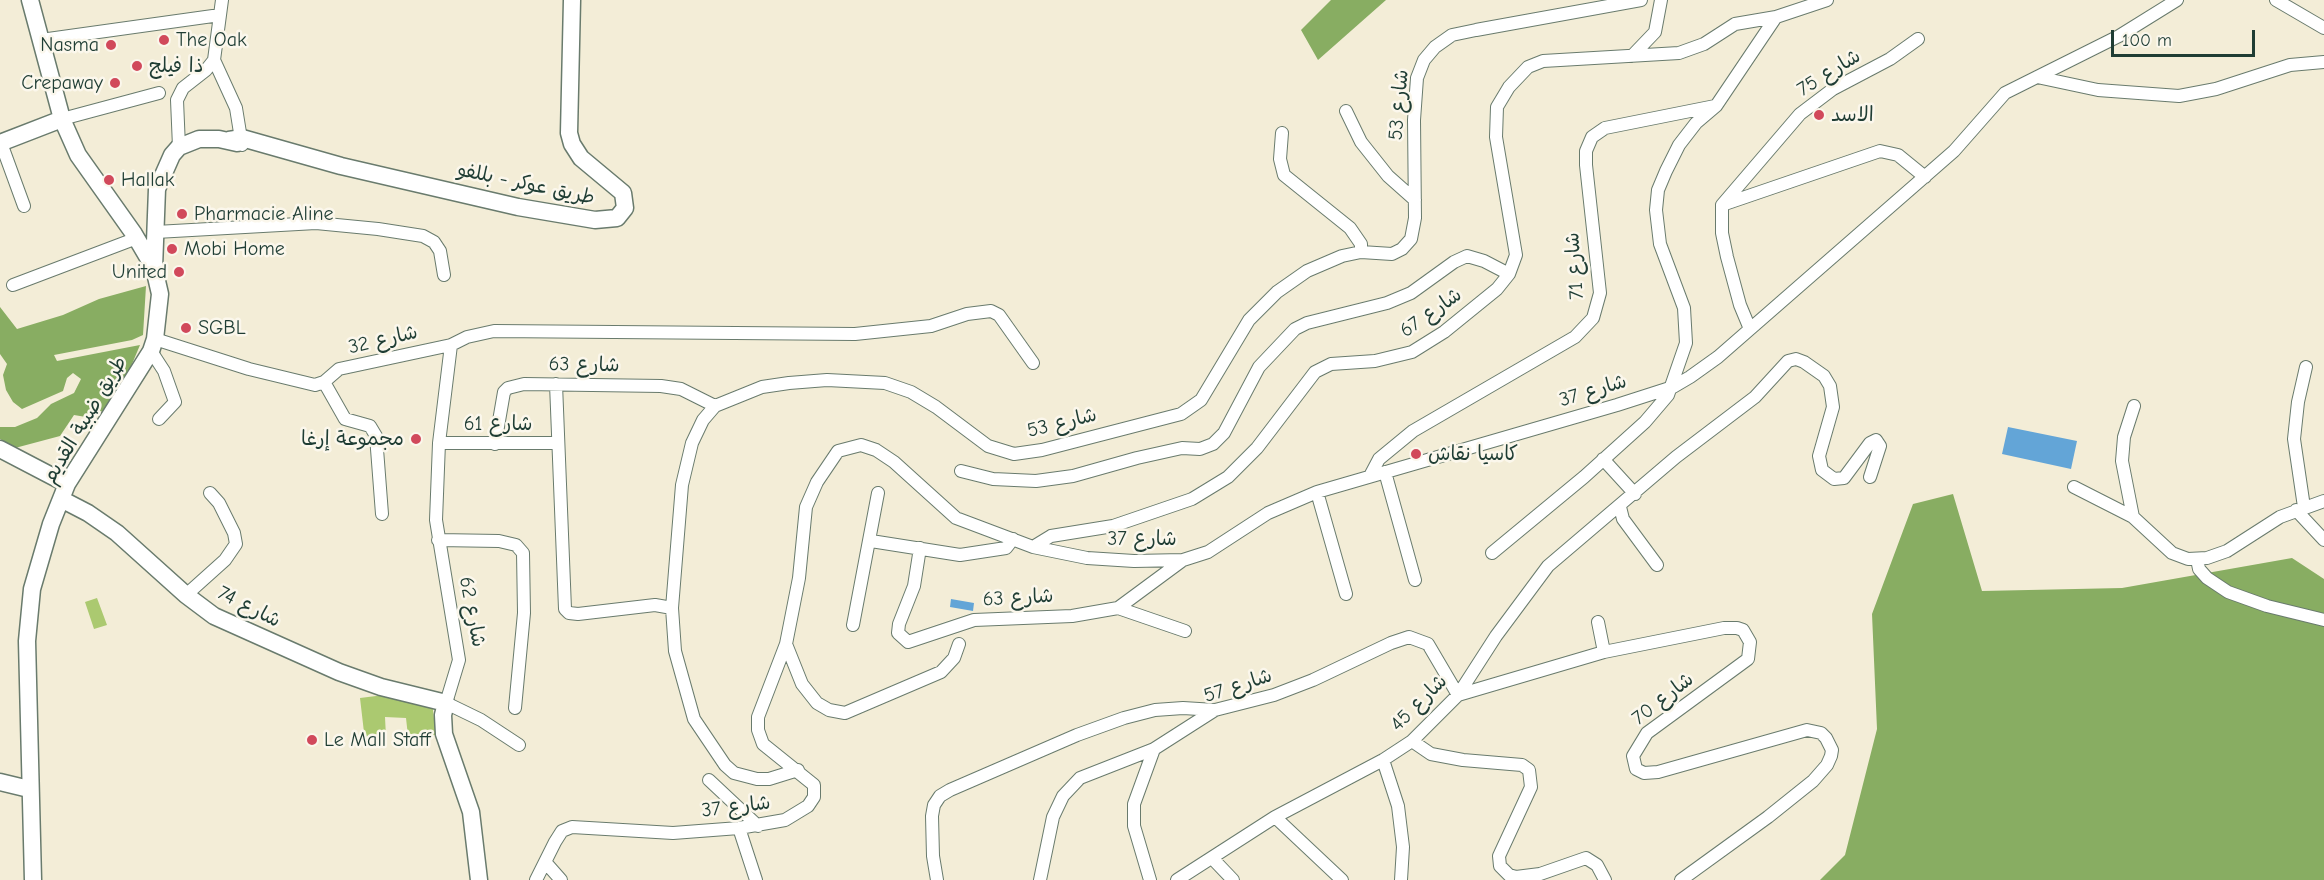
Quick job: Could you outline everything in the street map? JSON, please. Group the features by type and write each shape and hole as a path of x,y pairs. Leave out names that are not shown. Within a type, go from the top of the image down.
{"street":[{"path":"30,0 62,119 78,155 133,232 154,268"},
{"path":"222,0 214,60 236,108 238,141"},
{"name":"طريق عوكر - بللفو","path":"179,147 199,139 238,141 518,207 595,220 617,218 625,208 623,193 581,158 572,144 569,133 572,0"},
{"name":"شارع 53","path":"715,406 762,387 789,383 826,380 885,382 912,392 988,446 1014,454 1042,450 1180,414 1201,400 1249,320 1277,292 1306,271 1342,256 1361,252 1386,254 1398,251 1407,244 1414,230 1417,78 1424,60 1435,47 1452,35 1641,0"},
{"path":"1631,57 1655,32 1661,0"},
{"path":"961,471 993,479 1036,481 1073,476 1137,458 1182,448 1200,449 1213,444 1224,433 1259,367 1295,329 1307,322 1387,303 1411,294 1454,262 1467,256 1484,261 1509,274 1516,255 1496,137 1496,113 1501,99 1516,78 1534,64 1690,50 1735,24 1776,17 1827,0"},
{"name":"شارع 37","path":"536,880 562,831 572,826 673,833 739,828 785,820 808,806 814,797 814,785 764,744 758,730 758,717 768,685 786,644 799,578 807,507 817,482 838,451 861,445 876,450 894,462 957,518 1033,547 1087,558 1134,561 1183,560 1208,552 1268,513 1317,492 1673,387 1703,369 1954,151 2005,93 2119,36 2176,0"},
{"path":"2276,0 2324,28"},
{"path":"41,39 220,15"},
{"path":"1492,553 1657,410 1673,387 1686,343 1684,308 1660,244 1656,201 1665,171 1679,145 1696,123 1716,106 1776,17"},
{"name":"شارع 75","path":"1722,205 1800,114 1833,90 1890,59 1918,39"},
{"path":"159,419 175,402 153,345 160,294 154,268 161,177 179,147 179,94 214,60"},
{"path":"2037,77 2098,90 2179,96 2217,89 2290,65 2324,62"},
{"path":"24,206 0,143 62,119 159,93"},
{"name":"شارع 71","path":"1370,476 1378,459 1413,431 1575,337 1593,318 1600,293 1586,165 1586,151 1592,137 1605,128 1716,106"},
{"path":"1346,111 1361,142 1388,176 1415,200"},
{"path":"1282,133 1280,159 1284,175 1350,228 1361,244 1361,252"},
{"path":"1750,329 1740,305 1727,257 1722,233 1722,205 1880,151 1898,155 1924,177"},
{"path":"13,285 133,232 142,220 156,224 316,223 428,237 439,248 444,275"},
{"name":"شارع 67","path":"1033,547 1051,536 1113,526 1192,499 1235,470 1257,448 1315,372 1331,364 1375,361 1412,352 1473,309 1497,289 1509,274"},
{"name":"شارع 32","path":"324,382 339,369 451,345 467,337 494,331 875,333 931,326 967,314 991,311 999,315 1033,363"},
{"path":"153,345 304,384 324,382 345,419 370,426 376,436 382,514"},
{"name":"طريق ضبية القديم","path":"33,880 29,789 27,642 29,606 43,548 64,492 153,345"},
{"name":"شارع 62","path":"451,345 439,443 438,540 459,660 443,715 444,734 471,812 479,880"},
{"name":"شارع 45","path":"1177,880 1275,817 1383,760 1412,741 1458,695 1496,636 1548,566 1676,457 1755,396 1788,361 1796,359 1824,376 1832,392 1833,407 1820,456 1822,470 1834,479 1844,478 1870,442 1876,440 1880,446 1870,477"},
{"path":"2306,367 2298,402 2294,439 2300,508 2324,540"},
{"name":"شارع 63","path":"495,444 502,398 508,388 524,384 681,388 715,406"},
{"path":"556,384 563,600 566,611 578,614 655,604 672,608"},
{"path":"715,406 703,420 692,443 682,485 672,608 675,651 694,719 724,765 734,773 756,779 769,779 798,770"},
{"path":"2133,517 2122,461 2124,437 2134,406"},
{"name":"شارع 61","path":"439,443 558,443"},
{"name":"شارع 74","path":"0,449 64,492 88,513 117,533 186,595 214,616 339,672 381,687 446,703"},
{"path":"1603,459 1635,494"},
{"path":"1385,472 1415,580"},
{"path":"2074,487 2133,517 2172,554 2197,560 2244,542 2280,517 2324,501"},
{"path":"1317,492 1346,594"},
{"path":"186,595 225,560 236,544 234,533 219,503 210,493"},
{"path":"853,625 879,493"},
{"path":"1620,507 1623,519 1658,565"},
{"path":"871,540 960,555 1006,548 1013,539"},
{"path":"438,540 499,540 516,545 523,553 524,614 515,708"},
{"name":"شارع 63","path":"920,548 914,586 899,624 898,633 908,642 974,620 1072,616 1118,608 1183,560"},
{"path":"2197,560 2199,569 2207,578 2228,592 2267,606 2324,620"},
{"path":"1118,608 1185,631"},
{"path":"1598,622 1604,652"},
{"name":"شارع 70","path":"1458,695 1604,652 1731,627 1743,630 1750,642 1750,656 1745,663 1661,721 1640,741 1633,759 1641,772 1658,772 1807,730 1821,733 1832,750 1827,765 1813,781 1768,817 1681,880"},
{"name":"شارع 57","path":"1040,880 1053,817 1063,796 1080,778 1154,749 1215,710 1274,695 1408,637 1428,644 1458,695"},
{"path":"786,644 802,684 817,703 829,710 845,713 940,672 954,658 959,644"},
{"path":"446,703 465,711 519,745"},
{"path":"937,880 933,856 932,816 934,805 940,796 1077,735 1124,718 1155,710 1183,708 1215,710"},
{"path":"1412,741 1431,754 1514,764 1529,770 1531,787 1499,856 1500,866 1509,875 1516,877 1540,874 1586,858 1597,865 1605,880"},
{"path":"1150,880 1134,826 1134,804 1154,749"},
{"path":"1383,760 1398,806 1403,847 1401,880"},
{"path":"709,780 758,826"},
{"path":"0,782 29,789"},
{"path":"1275,817 1342,880"},
{"path":"739,828 756,880"},
{"path":"1212,858 1233,880"},
{"path":"546,863 561,880"}],"green space":[{"path":"1331,0 1386,0 1318,60 1301,30"},
{"path":"146,286 143,335 132,340 54,355 57,361 140,345 127,376 105,413 98,410 86,417 74,415 60,436 15,448 0,439 0,427 15,427 37,418 51,404 74,393 81,379 73,373 67,378 63,391 22,409 13,402 6,390 3,375 7,364 0,354 0,307 17,329 63,315 99,299"},
{"path":"1953,494 1982,591 2122,588 2292,558 2324,579 2324,880 1820,880 1845,855 1877,729 1872,614 1913,504"},
{"path":"97,598 107,625 94,629 85,602"},
{"path":"400,696 432,702 436,735 408,736 406,718 385,717 386,737 365,741 360,698"}],"water":[{"path":"2008,427 2077,441 2071,469 2002,454"},
{"path":"951,599 974,603 973,611 950,607"}],"place":[{"name":"The Oak","path":"164,40"},
{"name":"Nasma","path":"111,45"},
{"name":"ذا فيلج","path":"137,66"},
{"name":"Crepaway","path":"115,83"},
{"name":"الاسد","path":"1819,115"},
{"name":"Hallak","path":"109,180"},
{"name":"Pharmacie Aline","path":"182,214"},
{"name":"Mobi Home","path":"172,249"},
{"name":"United","path":"179,272"},
{"name":"SGBL","path":"186,328"},
{"name":"مجموعة إرغا","path":"416,439"},
{"name":"كاسيا نقاش","path":"1416,454"},
{"name":"Le Mall Staff","path":"312,740"}]}
